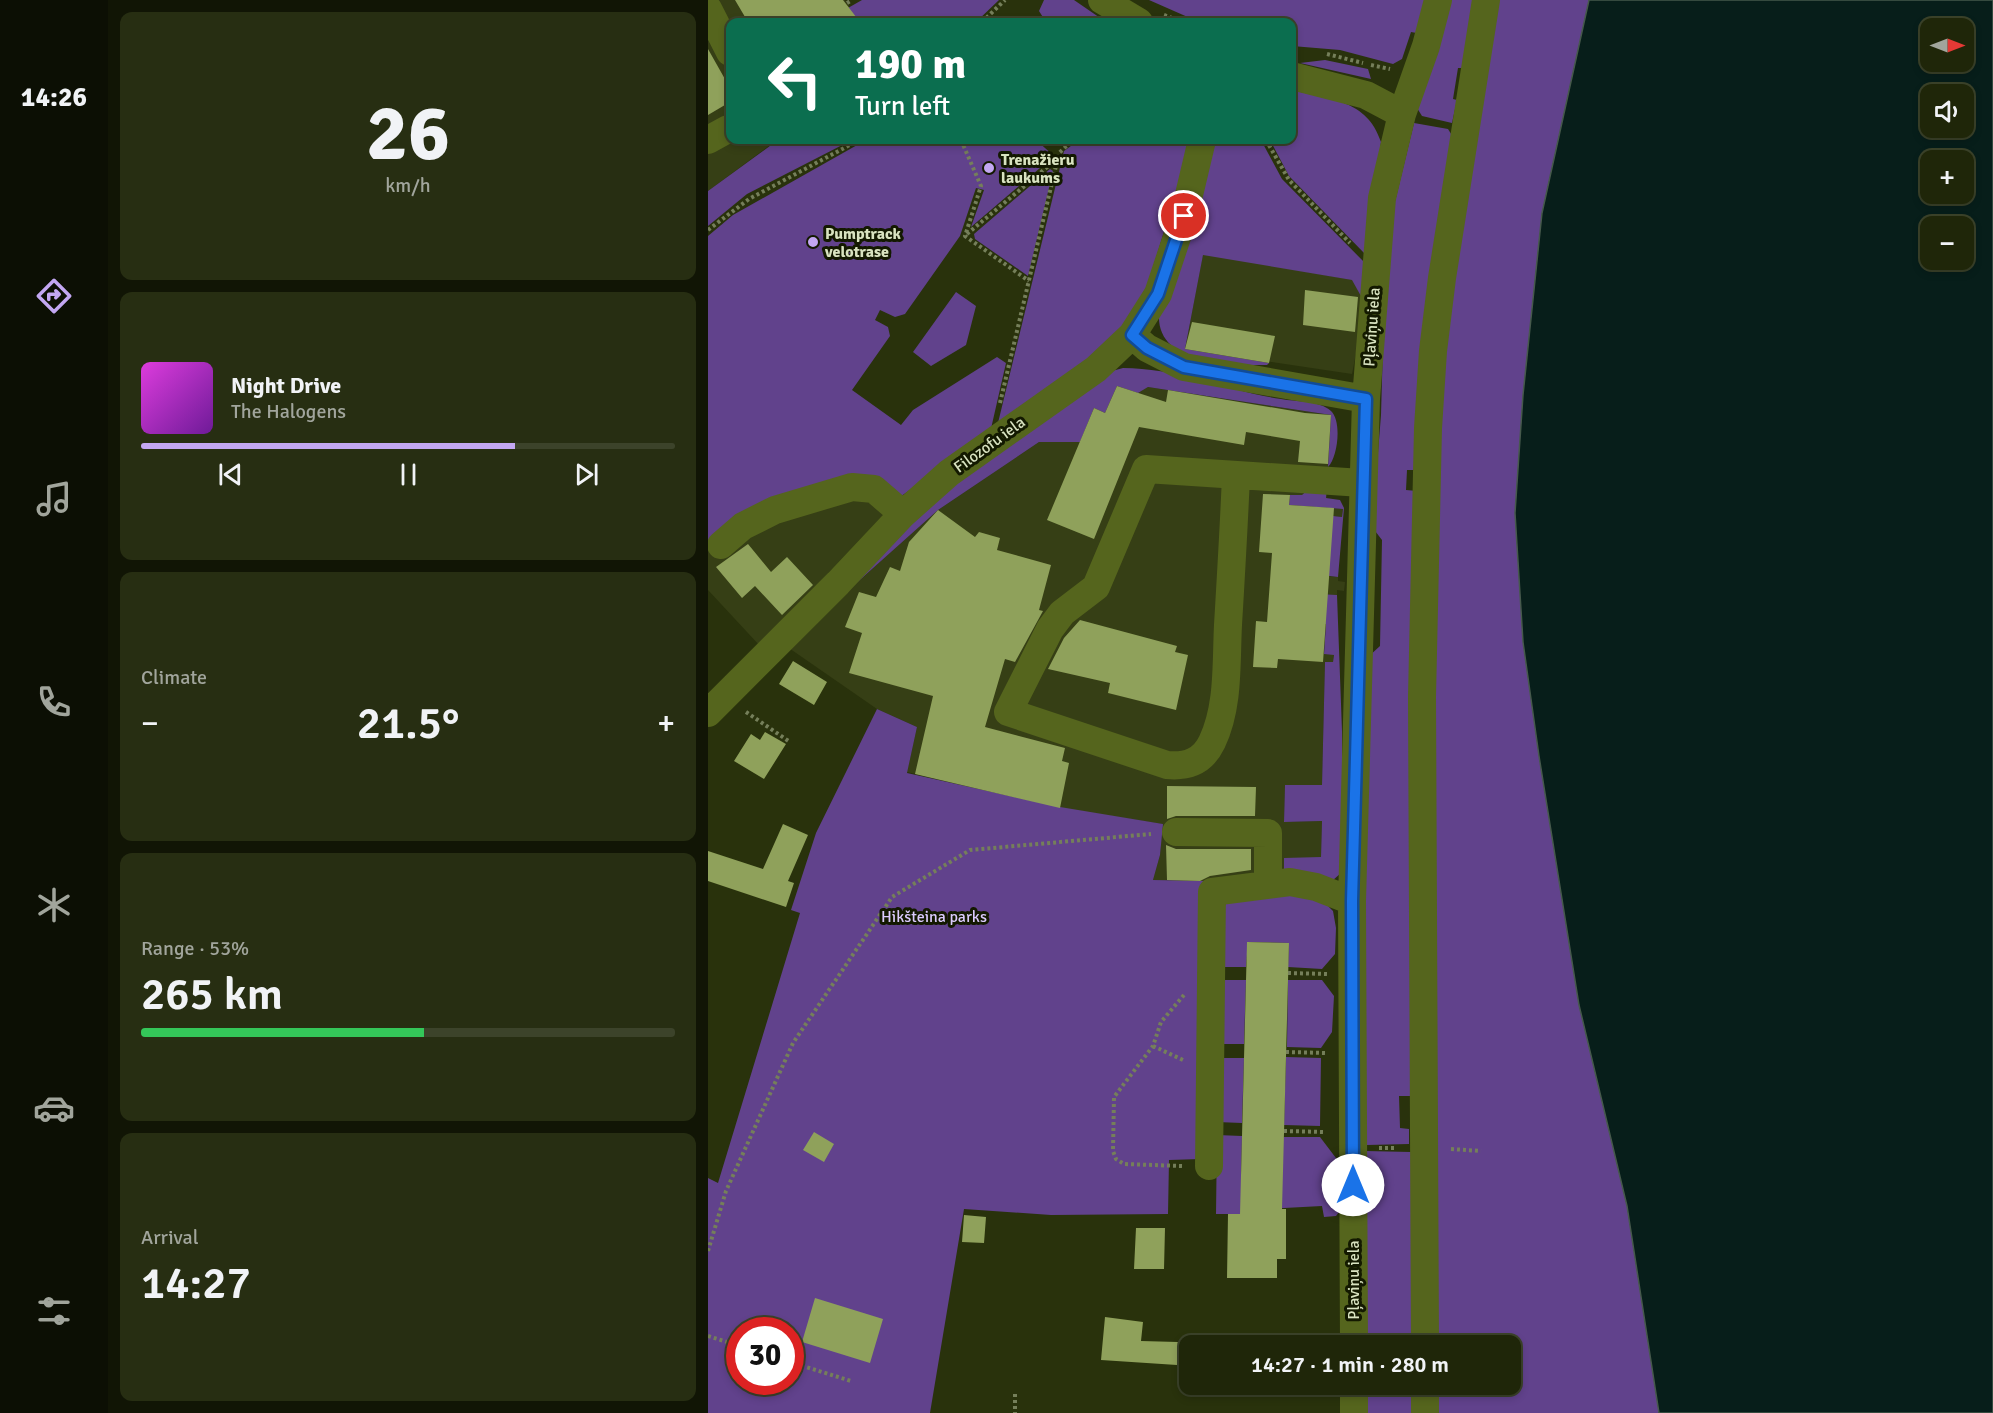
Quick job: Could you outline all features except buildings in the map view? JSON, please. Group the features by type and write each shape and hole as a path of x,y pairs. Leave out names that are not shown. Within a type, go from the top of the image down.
{"street":[{"path":"1102,0 1132,18"},
{"name":"Pļaviņu iela","path":"1354,1335 1352,901 1366,399 1382,198 1402,114 1426,46 1438,0"},
{"path":"1425,1335 1422,697 1428,428 1440,287 1486,0"},
{"path":"708,9 726,44"},
{"path":"1296,77 1366,95 1402,114"},
{"name":"Filozofu iela","path":"716,705 838,583 903,514 949,473 1096,369 1132,335 1158,294 1184,216 1201,144"},
{"path":"1132,335 1147,348 1184,367 1366,399"},
{"path":"1236,475 1223,706 1211,744 1202,756 1191,764 1181,767 1167,765 1008,712 1050,629 1062,613 1096,586 1146,469 1362,483"},
{"path":"721,545 743,526 775,510 852,487 874,489 903,514"},
{"path":"1176,832 1268,832 1268,884"},
{"path":"1209,1166 1212,892 1268,884 1300,883 1352,901"},
{"path":"1354,1395 1354,1413"},
{"path":"1425,1395 1425,1413"}],"path":[{"path":"986,18 1005,0"},
{"path":"1322,54 1400,69"},
{"path":"708,230 749,198 851,144"},
{"path":"963,144 981,186 965,236"},
{"path":"991,442 1059,153 1069,144"},
{"path":"1268,144 1289,180 1375,269"},
{"path":"965,236 1058,158"},
{"path":"965,236 1029,281"},
{"path":"716,705 790,742"},
{"path":"708,1251 726,1191 793,1043 892,897 970,850 1176,832"},
{"path":"1209,1166 1133,1167 1116,1160 1113,1151 1114,1097 1154,1046 1161,1022 1202,973 1211,973"},
{"path":"1288,973 1352,975"},
{"path":"1286,1052 1353,1053"},
{"path":"1284,1131 1353,1132"},
{"path":"708,1336 726,1342"},
{"path":"804,1366 851,1381"},
{"path":"1014,1394 1015,1413"}],"shaded area":[{"path":"708,0 845,0 856,18 726,18 726,144 772,144 708,191"},
{"path":"1203,254 1353,280 1362,298 1360,333 1352,374 1185,349"},
{"path":"1117,386 1138,393 1148,387 1331,415 1326,508 1343,509 1342,517 1334,516 1321,576 1338,577 1338,581 1345,582 1344,591 1337,590 1337,595 1321,594 1326,624 1324,653 1334,654 1333,662 1325,662 1322,785 1285,785 1284,822 1322,821 1320,901 1153,880 1160,855 1162,824 1060,808 907,772 917,727 877,709 786,646 938,510 1039,442 1080,442 1094,408"},
{"path":"792,497 900,497 760,646 708,590 708,543"}],"green space":[{"path":"862,0 999,0 980,18 856,18 848,8"},
{"path":"1044,0 1074,0 1100,18 1043,18 1039,11"},
{"path":"1149,0 1432,0 1422,34 1411,32 1402,59 1393,64 1340,50 1296,46 1296,18 1190,18"},
{"path":"1445,0 1478,0 1468,68 1458,68 1453,99 1457,100 1452,123 1422,116 1417,108"},
{"path":"1497,0 1589,0 1542,213 1523,642 1579,1005 1627,1206 1659,1413 1433,1413 1433,1395 1521,1395 1521,1335 1433,1335 1430,927 1441,368"},
{"path":"1325,60 1368,69 1371,79 1300,63"},
{"path":"1296,91 1345,104 1357,109 1367,117 1381,142 1365,254 1289,176 1272,144 1296,144"},
{"path":"1414,123 1448,129 1453,137 1417,470 1407,470 1406,490 1417,491 1411,1096 1399,1096 1400,1128 1409,1129 1409,1144 1367,1145 1363,1122 1368,657 1380,646 1382,540 1372,527 1381,415 1386,239"},
{"path":"773,144 844,144 747,194 708,226 708,191"},
{"path":"859,144 1040,144 1054,156 971,227 984,190 976,188 960,236 905,314 895,317 880,310 875,320 888,327 890,336 852,390 901,425 913,410 997,357 1006,363 990,433 900,497 880,481 708,543 708,236 733,215"},
{"path":"1074,144 1191,144 1148,284 1119,336 997,427 1064,151"},
{"path":"1212,144 1263,144 1282,179 1365,263 1362,298 1352,280 1203,255 1185,349 1269,363 1267,365 1216,362 1182,353 1169,343 1161,331 1159,314"},
{"path":"1050,169 1053,171 1028,276 975,239 974,234"},
{"path":"956,292 976,306 966,345 931,366 913,352"},
{"path":"1123,368 1163,372 1261,395 1326,407 1334,416 1338,430 1336,448 1331,462 1328,467 1331,415 1148,387 1138,393 1117,386 1105,413 1094,408 1080,442 1039,442 938,510 786,646 920,510 1112,371"},
{"path":"1316,483 1327,483 1326,498 1340,500 1344,508 1338,577 1321,575 1333,516 1342,517 1343,509 1289,505 1290,495 1302,495"},
{"path":"1320,594 1337,595 1342,731 1342,866 1341,873 1332,881 1284,869 1284,858 1321,857 1322,821 1284,822 1285,785 1322,785 1325,662 1333,662 1334,655 1324,654 1326,624 1318,623"},
{"name":"Hikšteina parks","path":"877,709 917,727 907,773 1060,807 1163,824 1160,855 1153,880 1205,881 1201,1159 1169,1160 1168,1214 1051,1215 964,1209 930,1413 708,1413 708,1178 718,1183 800,913 791,910 816,833"},
{"path":"1298,891 1327,905 1333,911 1336,928 1335,954 1322,969 1288,967 1289,943 1248,942 1246,967 1218,967 1218,927 1226,903"},
{"path":"1218,980 1246,980 1244,1044 1218,1044"},
{"path":"1288,980 1322,980 1334,996 1332,1032 1321,1048 1287,1047"},
{"path":"1286,1057 1321,1058 1320,1126 1284,1125"},
{"path":"1218,1058 1244,1058 1242,1123 1217,1122"},
{"path":"1217,1135 1242,1136 1241,1175 1284,1137 1320,1137 1339,1162 1339,1212 1336,1216 1324,1217 1322,1206 1245,1210 1245,1214 1216,1214"},
{"path":"1365,1151 1411,1152 1413,1335 1364,1335"},
{"path":"1364,1395 1413,1395 1414,1413 1365,1413"}],"water":[{"path":"1589,0 1993,0 1993,1413 1659,1413 1627,1206 1579,1005 1523,642 1515,513 1523,395 1542,213"}],"place":[{"name":"Trenažieru laukums","path":"989,168"},
{"name":"Pumptrack velotrase","path":"813,242"}],"route":[{"path":"1184,216 1158,294 1132,335 1147,348 1184,367 1366,399 1361,505 1352,901 1353,1185"}]}
